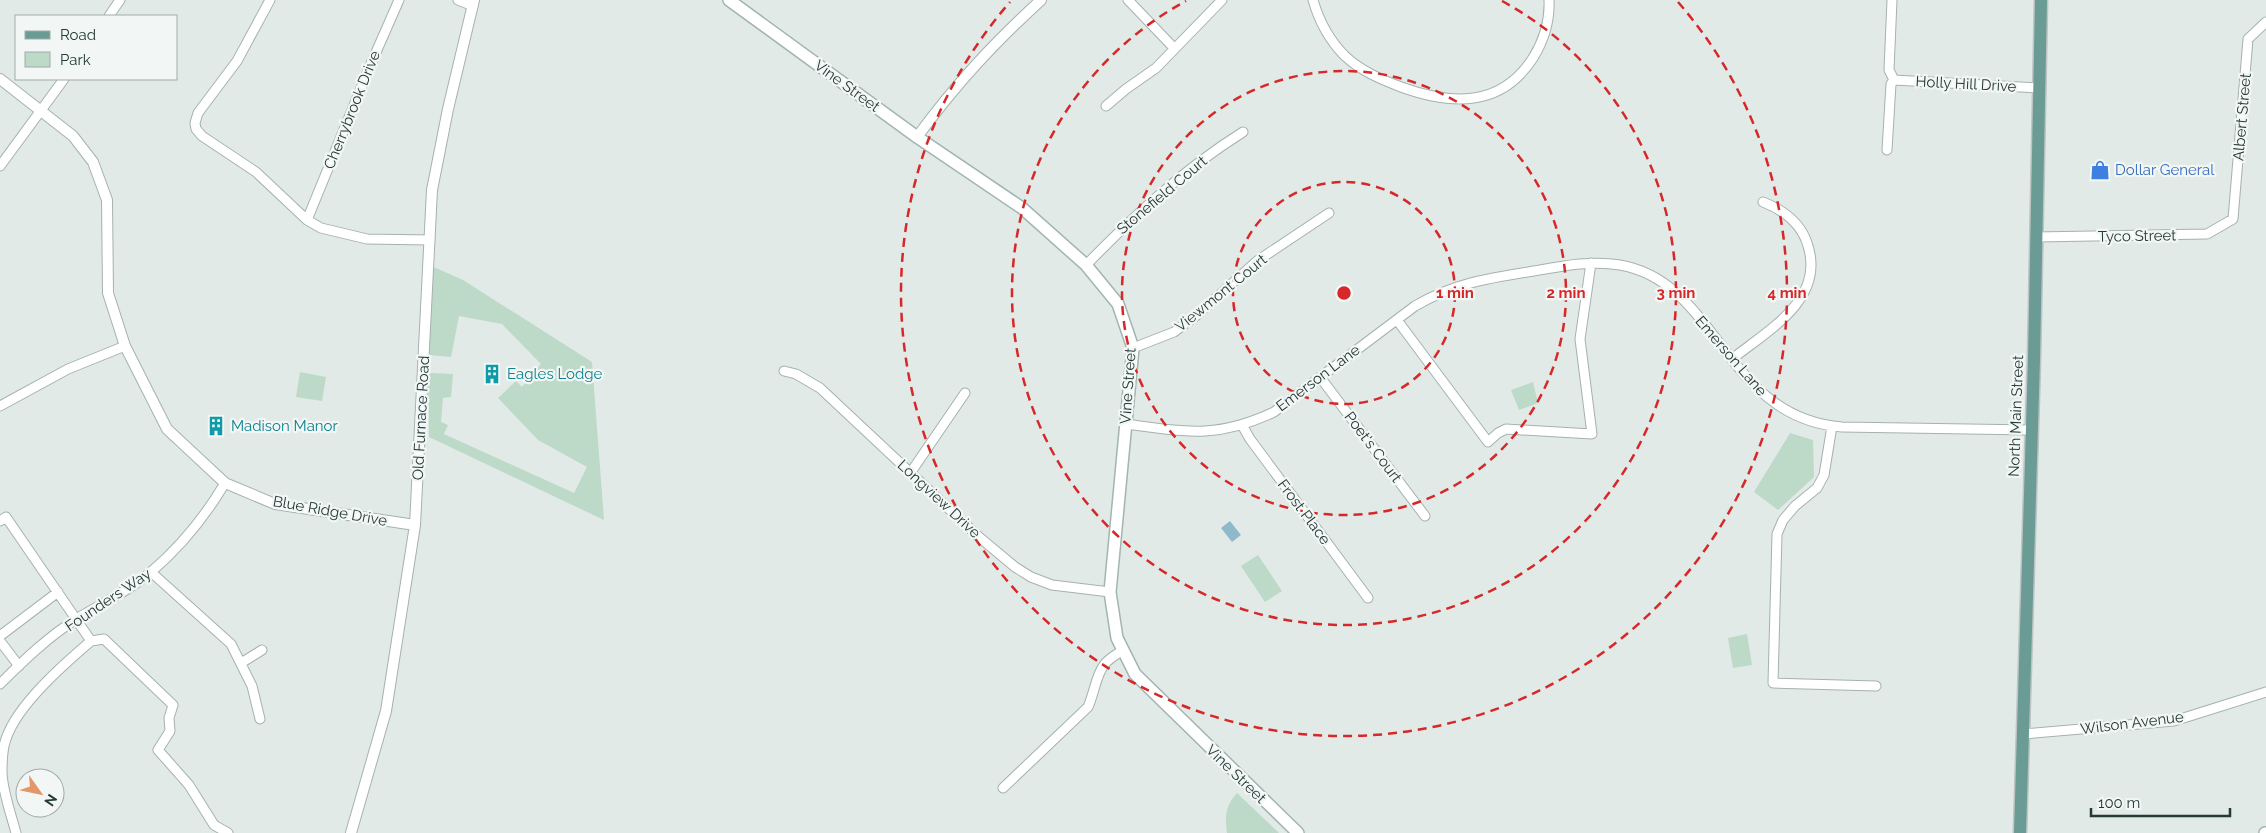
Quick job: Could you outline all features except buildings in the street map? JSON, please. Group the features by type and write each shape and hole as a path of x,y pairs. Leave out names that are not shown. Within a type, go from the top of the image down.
{"main road":[{"name":"Vine Street","path":"729,0 917,138 1022,208 1086,264 1118,304 1133,348 1110,592 1117,638 1135,674 1298,833"},
{"name":"North Main Street","path":"2020,833 2032,430 2040,0"}],"street":[{"path":"110,15 120,0"},
{"path":"270,0 236,61 198,113 195,124 196,129 202,136 256,172 307,220 321,228 367,239 430,240"},
{"name":"Cherrybrook Drive","path":"307,220 399,0"},
{"path":"458,0 473,3"},
{"path":"917,138 967,72 996,41 1041,0"},
{"path":"1128,0 1174,48"},
{"path":"1106,106 1156,68 1222,0"},
{"path":"1313,0 1322,24 1332,40 1346,57 1361,69 1378,79 1423,95 1443,100 1457,100 1475,98 1496,91 1515,79 1526,68 1538,49 1547,28 1549,0"},
{"path":"1887,150 1891,84 1894,80 1890,70 1892,0"},
{"name":"Old Furnace Road","path":"350,833 386,711 416,525 432,190 448,109 473,3"},
{"name":"Albert Street","path":"2233,219 2248,39 2266,22"},
{"name":"Blue Ridge Drive","path":"0,78 73,136 93,162 107,200 108,292 125,346 167,429 224,483 275,504 416,525"},
{"path":"0,166 63,80"},
{"name":"Holly Hill Drive","path":"1894,80 2039,88"},
{"name":"Stonefield Court","path":"1086,264 1129,220 1162,191 1203,159 1243,132"},
{"path":"1732,359 1789,312 1804,294 1809,282 1811,256 1802,233 1785,214 1763,202"},
{"name":"Viewmont Court","path":"1133,348 1174,332 1197,315 1251,265 1329,213"},
{"name":"Tyco Street","path":"2036,236 2207,234 2233,219"},
{"path":"1397,320 1488,442 1498,433 1506,430 1592,434 1580,339 1591,263"},
{"name":"Emerson Lane","path":"1126,424 1207,432 1242,425 1274,412 1435,294 1454,286 1525,272 1591,263 1621,265 1656,278 1675,292 1752,385 1775,404 1802,419 1832,426 2032,430"},
{"path":"0,406 68,369 125,346"},
{"name":"Longview Drive","path":"784,371 796,374 820,388 979,537 1020,570 1058,586 1110,592"},
{"name":"Poet's Court","path":"1320,377 1425,516"},
{"path":"910,472 965,393"},
{"name":"Frost Place","path":"1242,425 1368,598"},
{"path":"1832,426 1824,476 1817,488 1795,506 1783,520 1777,534 1773,683 1876,686"},
{"name":"Founders Way","path":"0,684 36,649 77,619 114,598 151,572 179,546 224,483"},
{"path":"0,521 6,517 91,641"},
{"path":"151,572 231,644 252,686 260,719"},
{"path":"0,636 58,592"},
{"path":"16,833 3,779 3,753 7,735 17,718 38,692 70,658 91,641 104,639 173,705 169,718 170,731 158,750 189,785 214,825 228,833"},
{"path":"0,641 19,666"},
{"path":"241,663 262,650"},
{"path":"1003,788 1088,707 1095,694 1098,674 1104,664 1123,650"},
{"name":"Wilson Avenue","path":"2024,734 2174,721 2266,692"}],"green space":[{"path":"436,268 463,280 592,362 604,520 429,437 428,374 453,374 451,397 443,398 441,422 448,425 444,434 574,493 587,467 538,440 498,398 516,381 522,387 541,364 502,324 459,316 451,357 429,355 430,269"},
{"path":"300,372 326,377 322,401 296,397"},
{"path":"1533,382 1538,403 1519,410 1511,390"},
{"path":"1790,433 1813,440 1814,477 1778,510 1754,492"},
{"path":"1258,555 1282,591 1265,602 1241,566"},
{"path":"1747,634 1752,665 1733,668 1728,638"},
{"path":"1237,793 1279,833 1227,833 1228,807"}],"water":[{"path":"1230,521 1241,535 1232,542 1221,528"}],"place":[{"name":"Dollar General","path":"2100,170"},
{"name":"Eagles Lodge","path":"492,374"},
{"name":"Madison Manor","path":"216,426"}]}
